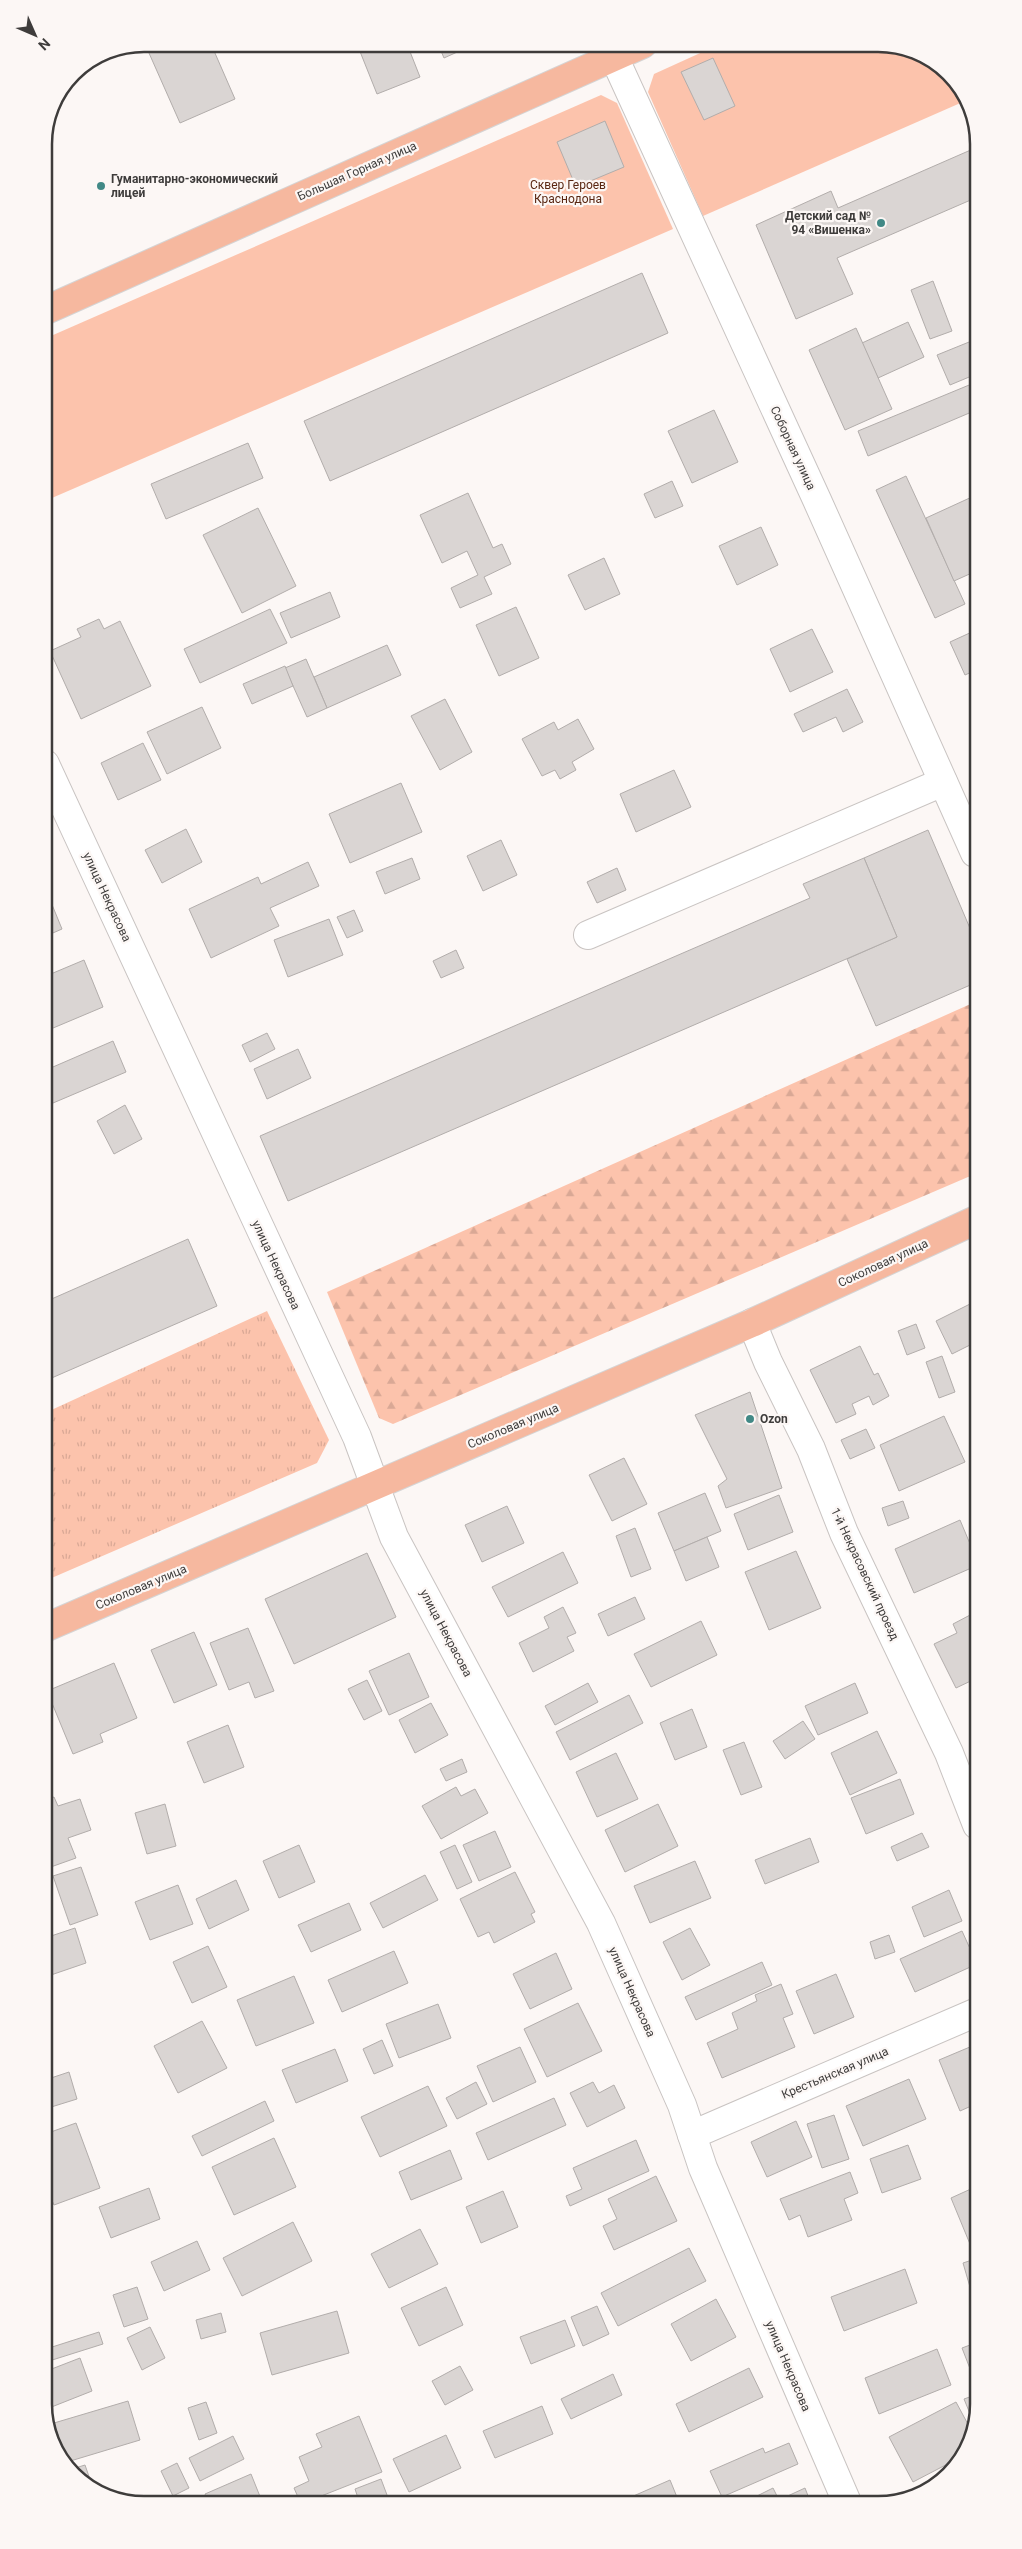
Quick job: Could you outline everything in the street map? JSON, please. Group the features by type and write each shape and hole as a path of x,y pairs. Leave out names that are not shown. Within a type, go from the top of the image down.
{"main road":[{"name":"Большая Горная улица","path":"53,307 605,53"},
{"name":"Соколовая улица","path":"52,1625 752,1323 970,1223"}],"street":[{"name":"Соборная улица","path":"612,53 970,842"},
{"name":"улица Некрасова","path":"53,781 357,1437 394,1537 601,1923 682,2105 703,2168 844,2496"},
{"path":"588,935 943,782"},
{"name":"1-й Некрасовский проезд","path":"752,1323 768,1362 811,1449 844,1533 949,1753 970,1806"},
{"name":"Крестьянская улица","path":"692,2135 970,2015"}],"green space":[{"path":"701,53 896,54 907,57 934,71 951,88 960,103 703,216 648,92 654,74"},
{"name":"Сквер Героев Краснодона","path":"601,95 617,103 673,229 53,498 53,335"},
{"path":"970,1004 970,1176 393,1424 379,1418 327,1292"},
{"path":"267,1311 329,1440 317,1463 52,1578 52,1410"}],"building":[{"path":"149,52 215,52 235,99 180,123"},
{"path":"360,52 410,52 420,77 377,94"},
{"path":"442,52 456,52 444,58"},
{"path":"713,58 735,106 704,120 681,72"},
{"path":"605,121 624,167 576,187 557,142"},
{"path":"970,150 970,200 837,258 853,294 796,319 756,225 831,191 838,208"},
{"path":"642,273 668,333 330,481 304,421"},
{"path":"933,281 952,331 930,339 911,290"},
{"path":"908,322 924,357 878,378 862,343"},
{"path":"856,328 892,409 845,430 809,350"},
{"path":"970,342 970,377 950,385 937,355"},
{"path":"970,385 970,413 868,456 858,431"},
{"path":"714,410 738,462 692,483 668,431"},
{"path":"248,443 263,478 166,519 151,484"},
{"path":"906,476 965,604 935,618 876,490"},
{"path":"672,481 683,506 655,518 644,494"},
{"path":"468,493 493,548 502,544 511,564 484,577 492,594 460,608 451,588 478,575 467,551 442,563 420,515"},
{"path":"970,498 970,574 954,581 926,518"},
{"path":"258,508 296,586 242,613 203,535"},
{"path":"761,527 778,565 737,585 719,546"},
{"path":"604,558 620,594 585,610 568,575"},
{"path":"330,592 340,617 291,638 280,613"},
{"path":"516,607 539,658 499,676 476,625"},
{"path":"270,609 287,643 200,683 184,649"},
{"path":"99,619 104,629 120,621 151,686 81,719 53,657 53,650 81,637 77,629"},
{"path":"812,629 833,672 790,692 770,649"},
{"path":"970,633 970,673 965,675 950,642"},
{"path":"387,645 401,675 327,708 314,677"},
{"path":"306,659 327,708 307,717 285,668"},
{"path":"285,666 293,686 252,704 243,684"},
{"path":"847,689 863,722 843,732 836,717 803,732 794,714"},
{"path":"445,699 472,752 440,770 411,716"},
{"path":"202,707 221,748 167,774 147,732"},
{"path":"578,719 594,749 572,762 576,770 560,779 555,770 542,776 522,739 554,722 558,730"},
{"path":"143,743 161,780 118,800 101,763"},
{"path":"674,770 691,807 636,832 620,794"},
{"path":"401,783 422,832 350,863 329,814"},
{"path":"186,829 202,862 162,883 145,850"},
{"path":"928,830 970,928 970,985 876,1026 847,959 897,937 864,858"},
{"path":"501,840 517,875 483,891 467,856"},
{"path":"412,858 420,879 385,894 376,872"},
{"path":"864,858 897,937 288,1201 260,1136 810,898 803,884"},
{"path":"308,862 319,886 270,908 279,926 211,958 189,909 258,877 261,884"},
{"path":"617,868 626,890 597,903 587,882"},
{"path":"53,906 62,929 53,933"},
{"path":"354,910 363,931 347,938 337,917"},
{"path":"329,919 343,955 288,977 274,940"},
{"path":"456,950 464,968 441,978 433,961"},
{"path":"84,960 103,1007 53,1028 53,973"},
{"path":"267,1033 275,1049 250,1062 242,1045"},
{"path":"113,1041 126,1072 53,1103 53,1067"},
{"path":"298,1049 311,1078 267,1099 254,1069"},
{"path":"125,1105 142,1139 114,1154 97,1121"},
{"path":"188,1239 217,1306 52,1378 52,1299"},
{"path":"970,1304 970,1345 952,1354 936,1321"},
{"path":"916,1324 925,1348 907,1355 898,1331"},
{"path":"860,1346 874,1375 878,1373 889,1396 873,1405 869,1396 852,1404 856,1414 836,1423 810,1370"},
{"path":"942,1356 955,1392 939,1398 926,1362"},
{"path":"750,1392 782,1488 726,1508 718,1486 727,1479 695,1415"},
{"path":"944,1416 965,1462 899,1491 880,1445"},
{"path":"866,1429 875,1448 850,1459 841,1440"},
{"path":"624,1458 647,1504 612,1521 589,1475"},
{"path":"705,1493 721,1531 674,1551 658,1513"},
{"path":"779,1495 793,1532 748,1550 734,1514"},
{"path":"903,1501 909,1518 888,1526 882,1508"},
{"path":"507,1506 524,1543 482,1562 465,1525"},
{"path":"960,1520 970,1544 970,1569 914,1593 895,1549"},
{"path":"635,1528 651,1569 631,1577 616,1536"},
{"path":"707,1537 719,1567 686,1581 674,1551"},
{"path":"796,1551 821,1608 769,1630 745,1572"},
{"path":"563,1552 578,1583 508,1617 492,1587"},
{"path":"367,1553 396,1617 294,1664 265,1599"},
{"path":"635,1597 645,1619 608,1636 598,1614"},
{"path":"563,1607 576,1633 567,1637 574,1651 533,1672 519,1643 549,1628 544,1617"},
{"path":"970,1615 970,1681 956,1688 934,1644 957,1633 953,1624"},
{"path":"701,1621 717,1655 651,1687 634,1654"},
{"path":"248,1628 274,1691 255,1698 249,1682 229,1690 210,1643"},
{"path":"194,1632 217,1685 174,1703 151,1650"},
{"path":"409,1653 429,1697 389,1715 369,1671"},
{"path":"114,1663 137,1718 100,1734 103,1742 73,1754 52,1704 52,1689"},
{"path":"367,1680 382,1711 364,1720 348,1689"},
{"path":"588,1683 598,1702 555,1725 545,1706"},
{"path":"855,1683 868,1713 818,1735 805,1706"},
{"path":"629,1695 643,1723 570,1760 556,1732"},
{"path":"431,1703 448,1735 415,1753 399,1720"},
{"path":"692,1709 707,1747 675,1760 660,1723"},
{"path":"803,1721 815,1739 785,1759 773,1741"},
{"path":"228,1725 244,1767 204,1783 187,1742"},
{"path":"877,1731 897,1773 850,1795 831,1753"},
{"path":"744,1742 762,1787 741,1795 723,1750"},
{"path":"616,1753 638,1799 597,1817 576,1772"},
{"path":"462,1759 467,1772 446,1781 440,1769"},
{"path":"900,1779 914,1814 866,1834 851,1798"},
{"path":"456,1787 461,1796 475,1789 488,1813 441,1839 422,1806"},
{"path":"54,1797 58,1806 80,1799 91,1830 68,1838 76,1858 52,1866 52,1798"},
{"path":"165,1804 176,1846 147,1854 135,1813"},
{"path":"658,1804 678,1846 625,1872 605,1830"},
{"path":"495,1831 511,1867 479,1881 463,1845"},
{"path":"922,1833 929,1847 897,1861 891,1847"},
{"path":"810,1838 819,1862 765,1884 755,1860"},
{"path":"299,1845 315,1882 279,1898 263,1861"},
{"path":"455,1845 472,1882 457,1889 440,1852"},
{"path":"695,1861 711,1898 650,1923 634,1886"},
{"path":"81,1867 98,1915 70,1925 53,1876"},
{"path":"515,1872 535,1912 531,1914 535,1922 494,1943 489,1932 478,1937 460,1899"},
{"path":"425,1875 438,1900 383,1928 370,1903"},
{"path":"236,1880 249,1910 209,1929 196,1899"},
{"path":"178,1885 193,1924 150,1940 135,1902"},
{"path":"949,1890 962,1921 924,1937 912,1907"},
{"path":"349,1903 361,1930 311,1952 298,1925"},
{"path":"75,1928 86,1963 52,1975 52,1936"},
{"path":"690,1928 710,1965 682,1980 663,1942"},
{"path":"962,1931 970,1949 970,1967 915,1992 900,1959"},
{"path":"889,1935 895,1952 875,1959 870,1942"},
{"path":"208,1946 227,1987 192,2003 173,1962"},
{"path":"394,1951 408,1983 342,2012 328,1980"},
{"path":"556,1953 572,1989 530,2009 513,1974"},
{"path":"762,1962 772,1985 696,2020 685,1997"},
{"path":"836,1974 854,2017 814,2034 796,1991"},
{"path":"294,1976 314,2023 256,2046 237,2000"},
{"path":"781,1984 793,2014 783,2018 795,2047 722,2078 707,2043 738,2029 732,2013 757,2001 755,1995"},
{"path":"578,2003 602,2051 547,2077 524,2029"},
{"path":"438,2004 451,2038 399,2058 386,2024"},
{"path":"202,2021 227,2068 178,2093 154,2046"},
{"path":"382,2040 393,2066 374,2074 363,2049"},
{"path":"520,2047 536,2082 493,2102 477,2066"},
{"path":"970,2047 970,2107 960,2111 939,2060"},
{"path":"335,2049 348,2081 296,2103 282,2070"},
{"path":"69,2072 77,2099 52,2107 52,2078"},
{"path":"909,2079 926,2119 863,2146 846,2106"},
{"path":"476,2082 487,2104 457,2119 446,2098"},
{"path":"593,2082 599,2093 614,2085 625,2108 587,2127 570,2093"},
{"path":"428,2086 447,2126 380,2157 361,2117"},
{"path":"554,2098 566,2125 488,2160 476,2133"},
{"path":"265,2101 274,2121 202,2156 192,2136"},
{"path":"834,2115 849,2159 822,2168 807,2124"},
{"path":"796,2121 812,2157 767,2177 751,2142"},
{"path":"76,2123 100,2188 54,2205 52,2201 52,2132"},
{"path":"274,2138 296,2187 234,2215 212,2167"},
{"path":"636,2140 649,2171 570,2206 566,2196 582,2189 573,2168"},
{"path":"908,2145 921,2179 882,2193 870,2159"},
{"path":"450,2150 462,2179 411,2200 399,2172"},
{"path":"850,2172 858,2193 844,2199 852,2220 808,2237 800,2215 789,2220 780,2199"},
{"path":"656,2176 677,2221 614,2250 603,2226 617,2219 608,2199"},
{"path":"149,2188 160,2219 111,2238 99,2207"},
{"path":"970,2189 970,2244 951,2198"},
{"path":"503,2191 518,2227 481,2243 466,2207"},
{"path":"293,2222 312,2261 242,2296 223,2258"},
{"path":"420,2229 438,2264 389,2288 371,2254"},
{"path":"197,2241 210,2270 164,2291 151,2262"},
{"path":"689,2248 706,2281 618,2326 601,2293"},
{"path":"970,2261 970,2287 963,2263"},
{"path":"905,2269 917,2303 844,2331 831,2297"},
{"path":"137,2287 148,2319 124,2327 113,2295"},
{"path":"446,2287 463,2325 419,2346 401,2308"},
{"path":"716,2299 736,2337 691,2361 671,2324"},
{"path":"597,2306 609,2334 583,2346 571,2317"},
{"path":"337,2311 349,2353 272,2375 260,2333"},
{"path":"221,2313 226,2332 201,2339 196,2320"},
{"path":"565,2320 575,2346 531,2364 520,2337"},
{"path":"150,2327 165,2358 142,2370 127,2338"},
{"path":"99,2332 103,2344 52,2360 52,2347"},
{"path":"970,2345 970,2369 962,2348"},
{"path":"937,2349 951,2385 879,2414 865,2378"},
{"path":"80,2358 92,2391 52,2407 52,2369"},
{"path":"460,2366 473,2390 445,2405 432,2381"},
{"path":"749,2368 763,2397 689,2432 676,2404"},
{"path":"613,2374 622,2395 571,2419 561,2399"},
{"path":"970,2397 969,2411 964,2399"},
{"path":"128,2401 140,2440 71,2461 61,2443 54,2423"},
{"path":"206,2402 217,2433 199,2440 188,2408"},
{"path":"956,2402 968,2424 960,2445 948,2464 913,2482 889,2437"},
{"path":"542,2406 553,2434 495,2458 483,2431"},
{"path":"359,2416 382,2472 321,2496 298,2496 294,2488 309,2481 299,2457 322,2447 316,2434"},
{"path":"446,2435 461,2468 409,2492 393,2459"},
{"path":"233,2436 244,2459 200,2481 189,2458"},
{"path":"789,2443 798,2464 722,2496 710,2471 763,2448 765,2453"},
{"path":"177,2463 189,2488 173,2496 161,2471"},
{"path":"85,2465 90,2479 88,2478 77,2468"},
{"path":"251,2474 260,2496 206,2496 205,2494"},
{"path":"381,2479 387,2496 357,2496 355,2489"},
{"path":"670,2480 677,2496 633,2496"},
{"path":"773,2488 777,2496 757,2496"},
{"path":"805,2488 808,2496 788,2496"}],"place":[{"name":"Гуманитарно-экономический лицей","path":"101,186"},
{"name":"Детский сад № 94 «Вишенка»","path":"881,223"},
{"name":"Ozon","path":"750,1419"}]}
